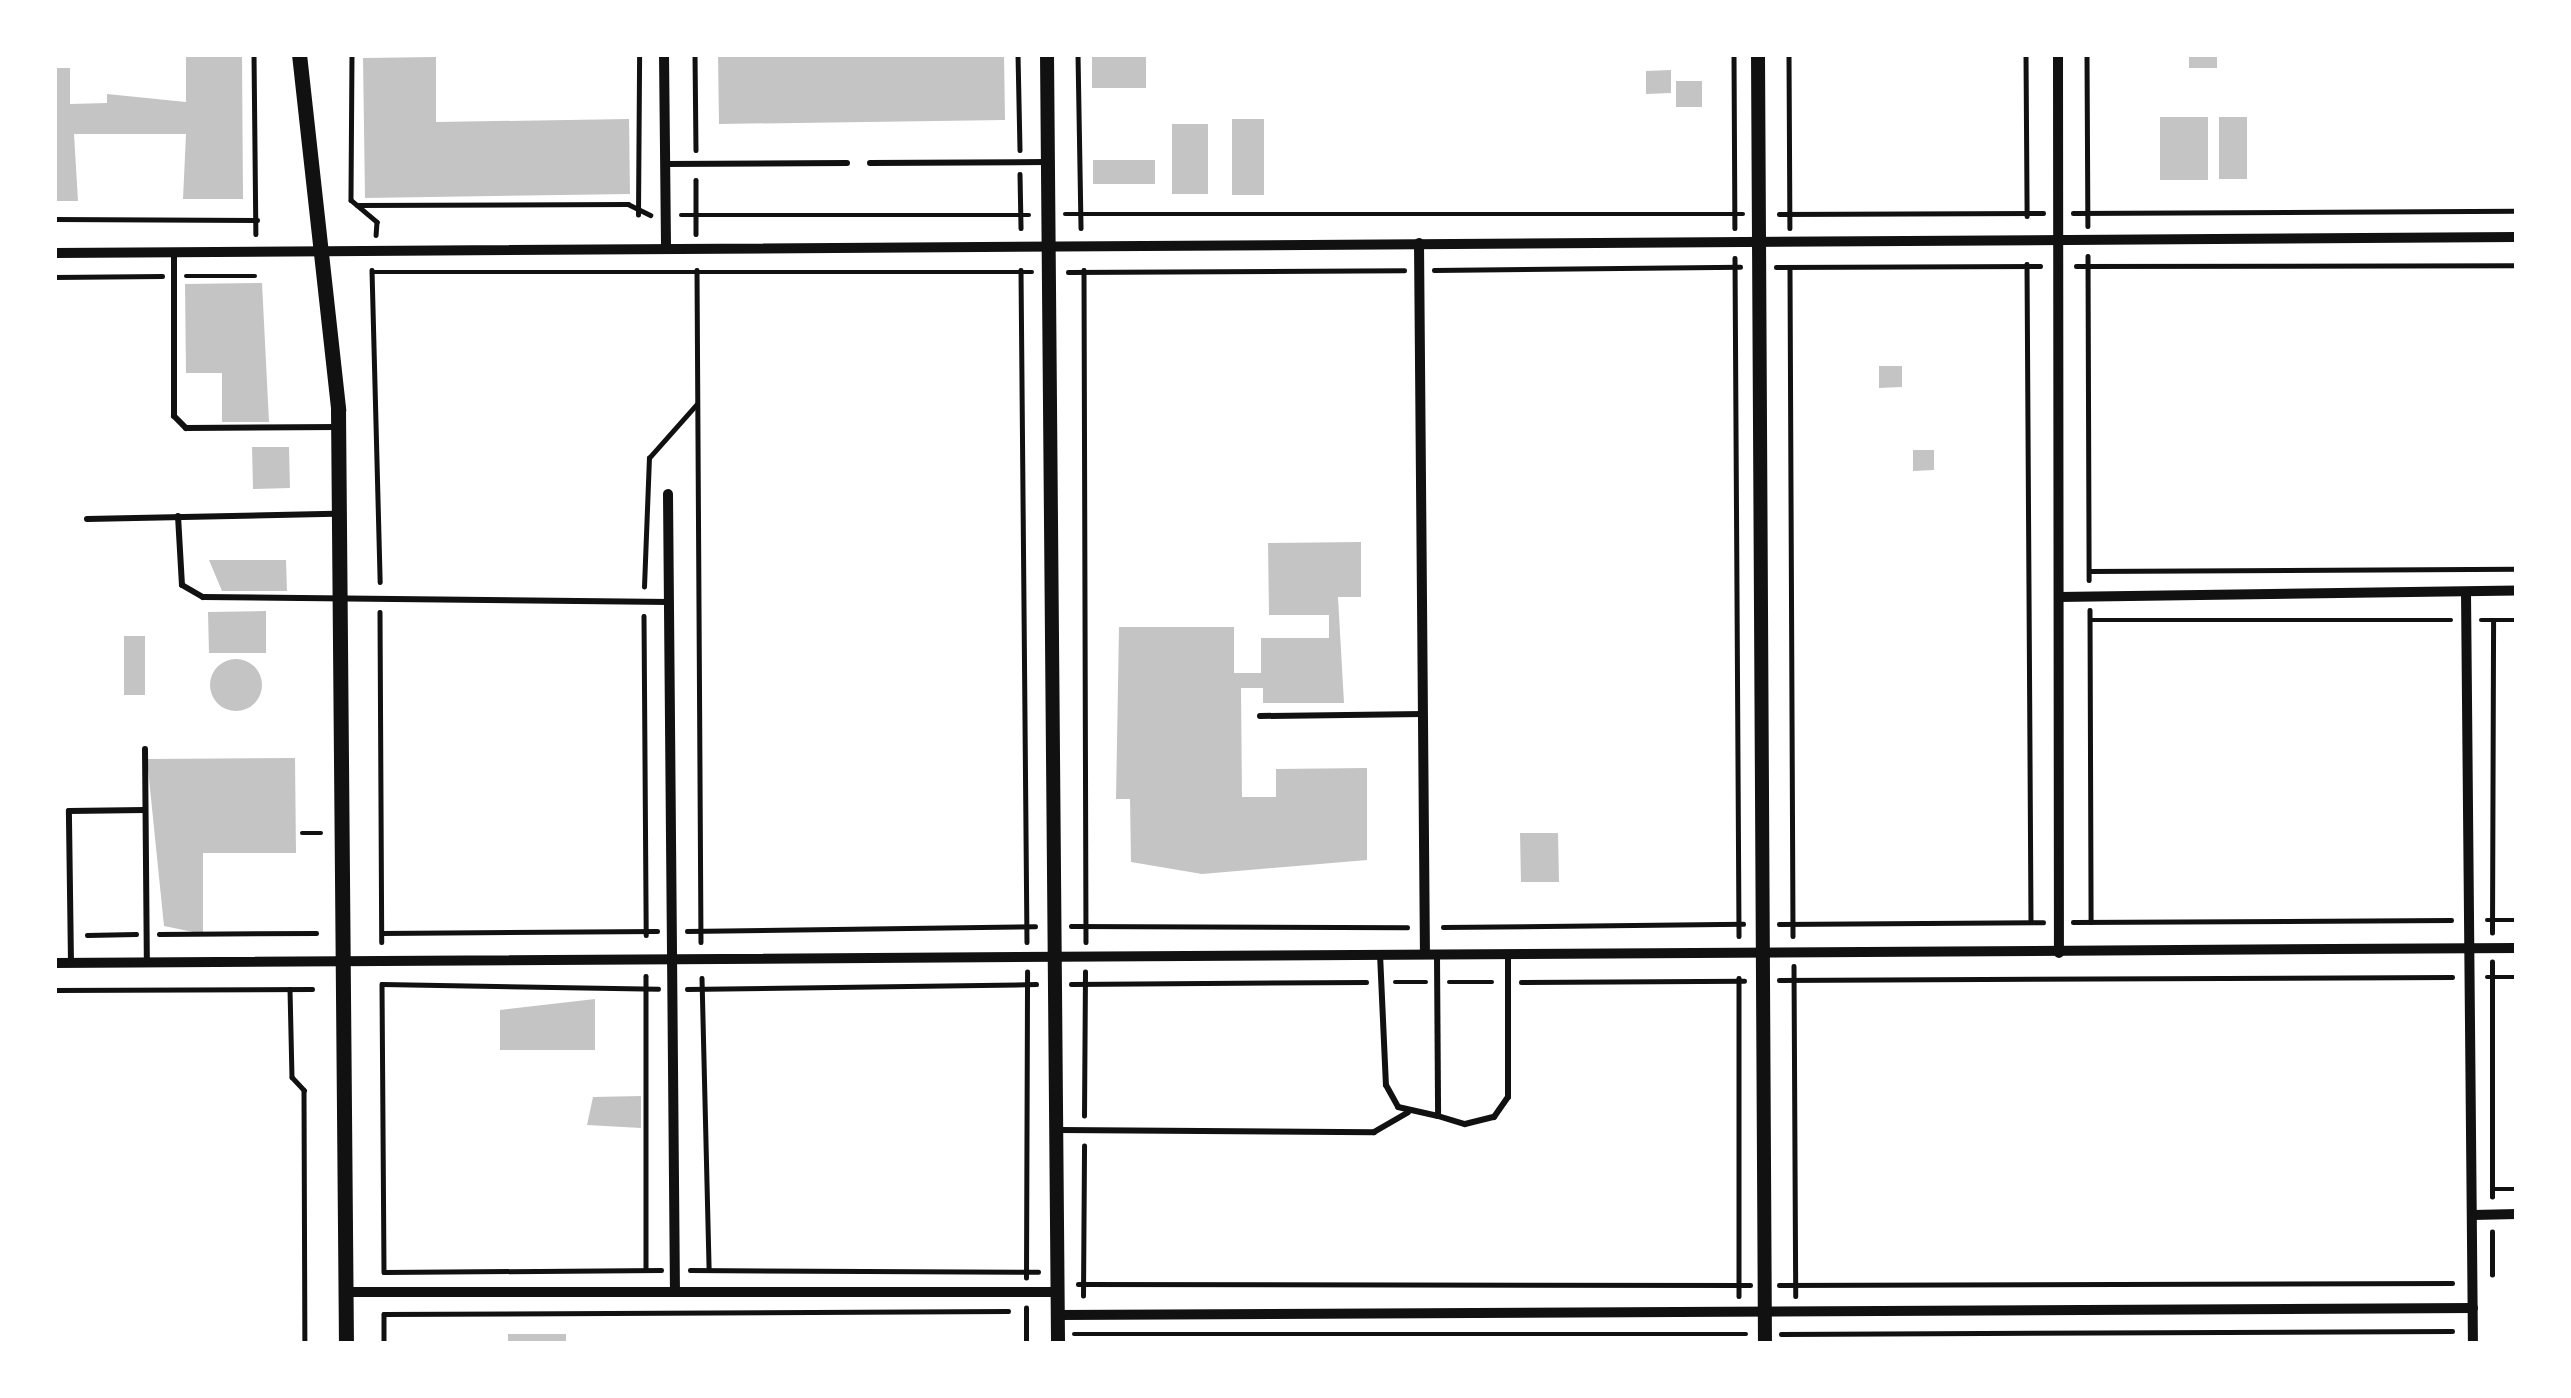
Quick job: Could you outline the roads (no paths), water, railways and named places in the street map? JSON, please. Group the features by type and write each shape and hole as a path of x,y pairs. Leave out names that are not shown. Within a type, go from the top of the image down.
{"main road":[{"path":"299,54 338,427 346,1344"}],"street":[{"path":"664,54 666,246"},
{"path":"1047,54 1058,1344"},
{"path":"1758,54 1765,1344"},
{"path":"2057,54 2059,953"},
{"path":"54,253 2517,237"},
{"path":"1419,243 1425,927 1431,953"},
{"path":"668,494 676,1289"},
{"path":"2060,597 2517,591"},
{"path":"2466,592 2473,1344"},
{"path":"54,963 2517,948"},
{"path":"2473,1215 2517,1214"},
{"path":"346,1292 1026,1292 1058,1285"},
{"path":"1058,1315 2473,1308"}],"lane":[{"path":"870,163 1048,162"},
{"path":"665,164 847,163"},
{"path":"174,252 174,416 186,428 338,427"},
{"path":"86,518 339,514"},
{"path":"178,516 182,585 203,597 340,606 670,602"},
{"path":"1260,716 1423,714"},
{"path":"145,749 147,963"},
{"path":"70,963 69,811 145,810"},
{"path":"1431,953 1438,1116"},
{"path":"1056,1130 1374,1132 1408,1112 1479,1123 1504,1107 1508,953"},
{"path":"1381,954 1385,1085 1408,1112"}]}
